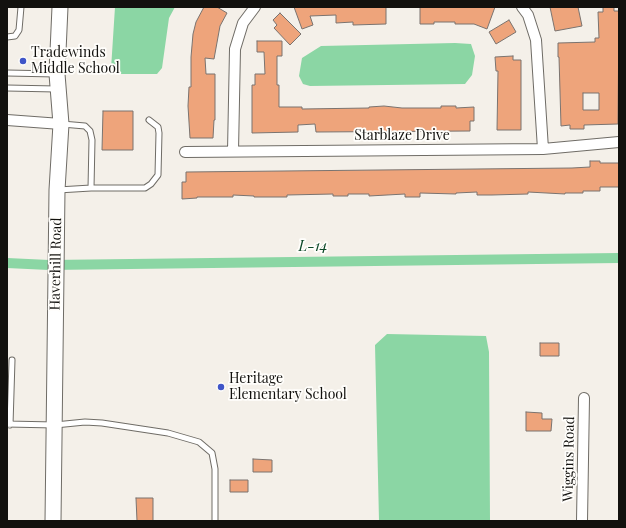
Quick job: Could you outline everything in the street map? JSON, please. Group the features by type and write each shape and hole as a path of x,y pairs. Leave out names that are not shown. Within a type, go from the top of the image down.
{"street":[{"name":"Haverhill Road","path":"53,521 57,190 62,124 58,82 60,7"},
{"path":"233,151 235,50 243,23 255,7"},
{"path":"522,7 528,14 536,40 543,150"},
{"path":"7,120 62,124"},
{"name":"Starblaze Drive","path":"185,152 543,150 619,142"},
{"name":"Wiggins Road","path":"582,521 584,398"}],"lane":[{"path":"7,37 14,36 19,30 22,7"},
{"path":"7,73 58,82"},
{"path":"7,88 58,82"},
{"path":"57,190 91,188 145,188 151,184 158,175 158,127 149,120"},
{"path":"62,124 85,126 90,132 92,140 91,188"},
{"path":"12,360 8,425 55,425 85,422 118,425 168,433 199,442 212,453 215,468 214,521"}],"shaded area":[{"path":"115,7 175,7 169,18 162,68 157,74 118,74 111,69"},
{"path":"455,43 471,44 475,56 472,75 465,84 310,86 303,84 299,76 302,58 321,46"},
{"path":"387,334 486,336 489,352 490,521 379,521 375,345"}],"building":[{"path":"204,7 217,7 227,13 220,26 214,59 205,58 206,74 215,74 215,120 213,138 190,138 188,106 189,87 191,87 193,34 196,22"},
{"path":"294,7 386,7 386,24 353,25 353,22 336,23 336,15 310,16 313,25 302,29"},
{"path":"420,7 495,7 487,29 474,24 455,24 455,22 420,24"},
{"path":"550,7 578,7 582,26 555,31"},
{"path":"603,7 614,7 614,11 619,11 618,124 584,125 584,129 570,129 570,125 561,126 558,43 595,42 595,38 599,38 598,12 603,12","holes":["583,93 599,93 599,110 583,110"]},
{"path":"280,13 301,34 290,45 274,28 277,25 273,20"},
{"path":"509,20 516,32 496,44 489,32"},
{"path":"257,41 282,41 282,56 277,56 279,107 302,107 302,109 369,108 384,106 402,108 441,108 441,106 456,106 456,108 474,107 474,121 470,121 470,131 316,132 315,124 298,125 298,132 252,133 252,85 255,85 255,74 265,74 264,52 257,52"},
{"path":"513,56 513,60 521,60 521,130 497,130 498,71 496,71 495,57"},
{"path":"103,111 133,111 133,150 102,150"},
{"path":"590,161 600,161 600,163 619,163 619,187 600,187 600,191 583,191 583,193 565,194 528,192 528,194 492,195 477,195 477,192 456,194 420,193 420,197 405,197 405,194 369,196 369,194 348,194 348,196 333,196 333,194 287,195 287,197 254,197 233,195 233,197 197,197 182,199 182,182 186,182 186,172 572,168 590,167"},
{"path":"540,343 559,343 559,356 540,356"},
{"path":"526,412 542,413 542,419 552,419 551,431 526,431"},
{"path":"253,459 272,460 272,472 253,472"},
{"path":"230,480 248,480 248,492 230,492"},
{"path":"136,498 153,498 153,521 137,521"}],"waterway":[{"name":"L-14","path":"7,263 49,265 619,258"}],"place":[{"name":"Tradewinds Middle School","path":"23,61"},
{"name":"Heritage Elementary School","path":"221,387"}]}
